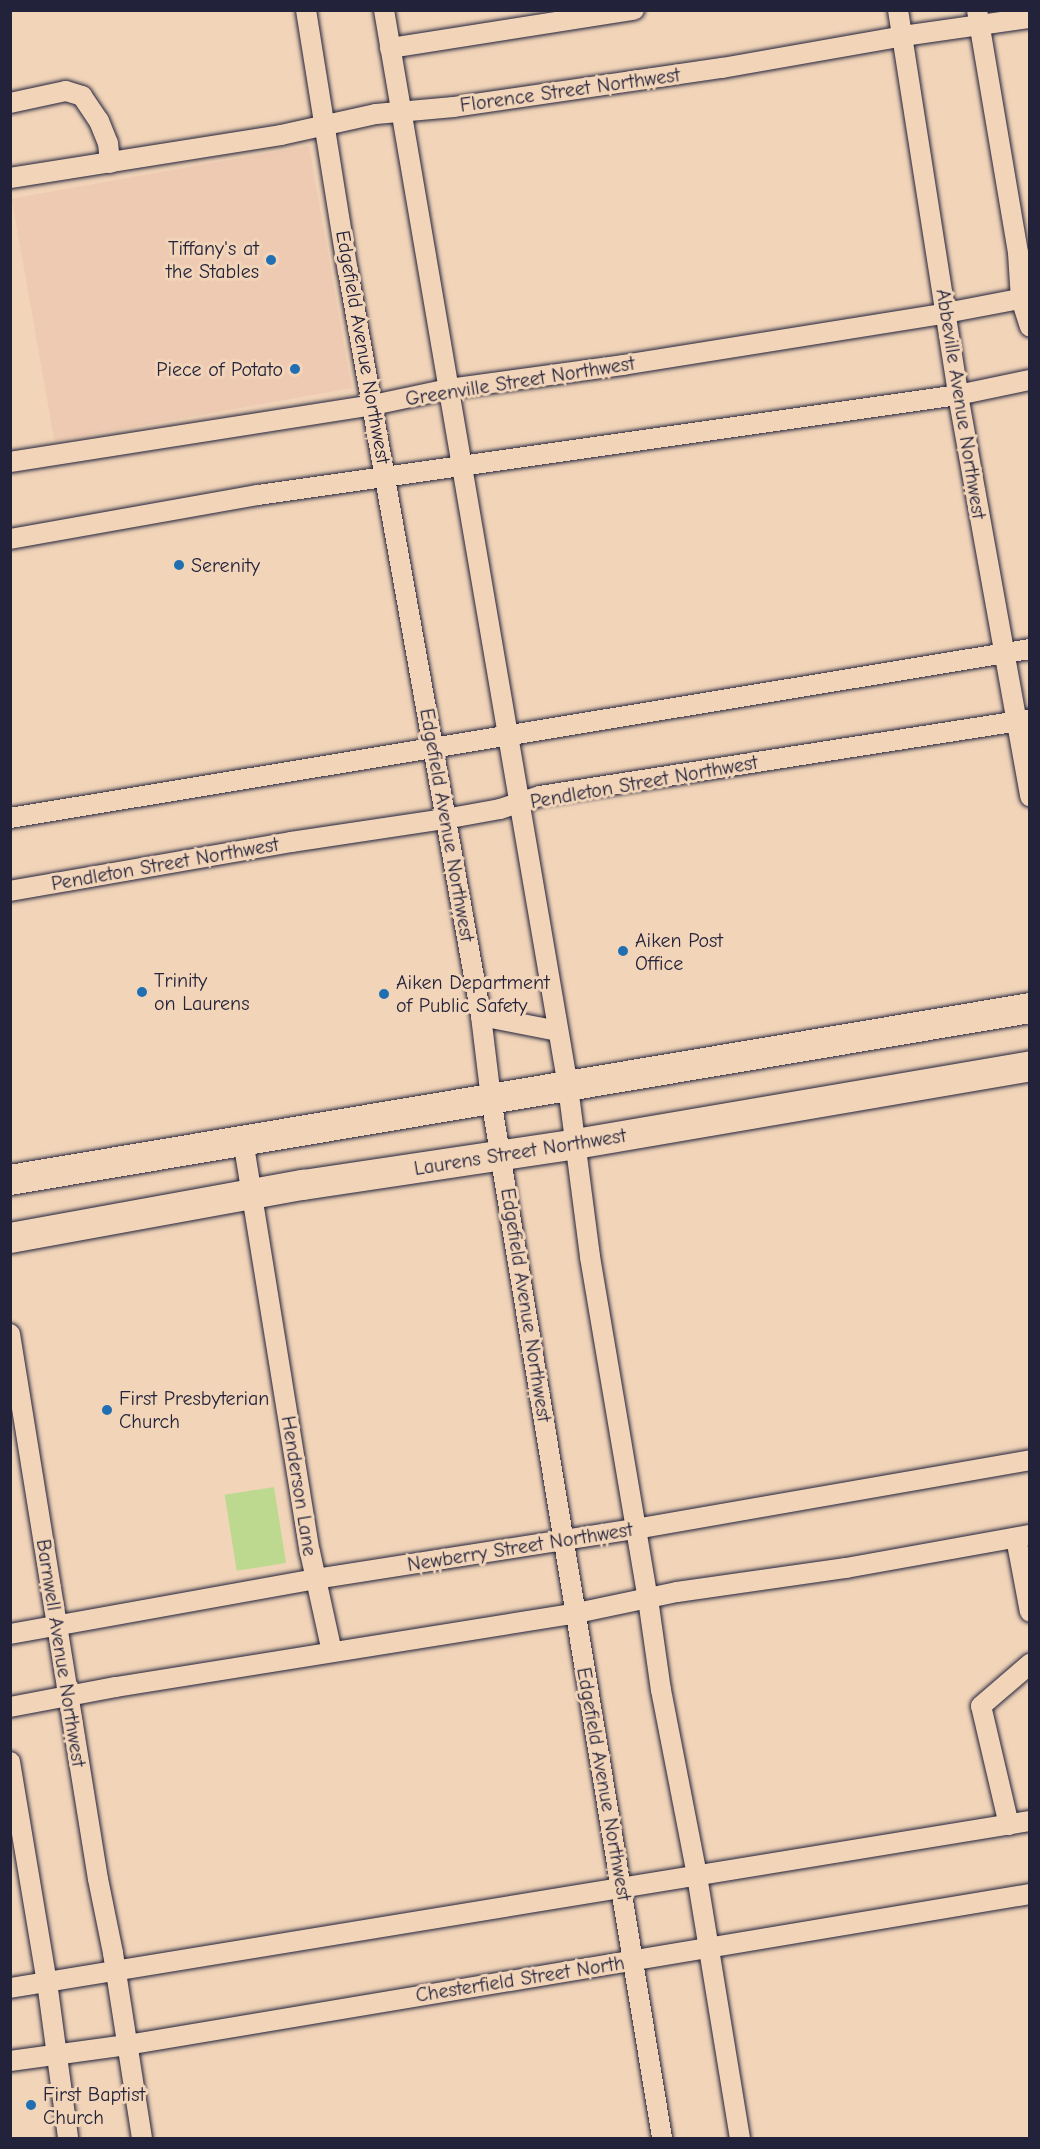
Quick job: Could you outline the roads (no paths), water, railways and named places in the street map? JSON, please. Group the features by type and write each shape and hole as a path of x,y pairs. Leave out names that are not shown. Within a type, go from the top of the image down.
{"main road":[{"path":"10,1180 1029,1008"},
{"name":"Laurens Street Northwest","path":"10,1238 252,1195 576,1144 1029,1066"}],"street":[{"name":"Edgefield Avenue Northwest","path":"306,10 432,749 481,1016 491,1099 635,1961 662,2139"},
{"path":"384,10 568,1087 590,1257 648,1599 661,1690 697,1876 740,2139"},
{"path":"390,48 634,10"},
{"name":"Abbeville Avenue Northwest","path":"898,10 958,395 1005,654 1023,720 1029,797"},
{"name":"Florence Street Northwest","path":"10,178 325,127 376,114 722,68 903,36 978,18 1029,18"},
{"path":"978,18 1029,327"},
{"path":"10,103 66,91 82,96 99,120 108,143 110,163"},
{"name":"Greenville Street Northwest","path":"10,462 373,405 448,389 623,365 946,313 1025,298"},
{"path":"10,539 258,495 958,395 1029,380"},
{"path":"10,818 1029,649"},
{"name":"Pendleton Street Northwest","path":"10,891 298,841 445,819 552,794 1023,720"},
{"path":"481,1016 558,1031"},
{"name":"Henderson Lane","path":"243,1140 315,1579 332,1652"},
{"name":"Barnwell Avenue Northwest","path":"10,1334 142,2139"},
{"name":"Newberry Street Northwest","path":"10,1634 315,1579 636,1529 1029,1460"},
{"path":"10,1707 116,1687 576,1613 1023,1536 1029,1612"},
{"path":"1009,1825 981,1706 1029,1664"},
{"path":"10,1762 47,1982 69,2139"},
{"path":"10,1988 1029,1821"},
{"name":"Chesterfield Street North","path":"10,2061 127,2045 1029,1894"}],"place":[{"name":"Tiffany's at the Stables","path":"271,260"},
{"name":"Piece of Potato","path":"295,369"},
{"name":"Serenity","path":"179,565"},
{"name":"Aiken Post Office","path":"623,951"},
{"name":"Trinity on Laurens","path":"142,992"},
{"name":"Aiken Department of Public Safety","path":"384,994"},
{"name":"First Presbyterian Church","path":"107,1410"},
{"name":"First Baptist Church","path":"31,2105"}]}
